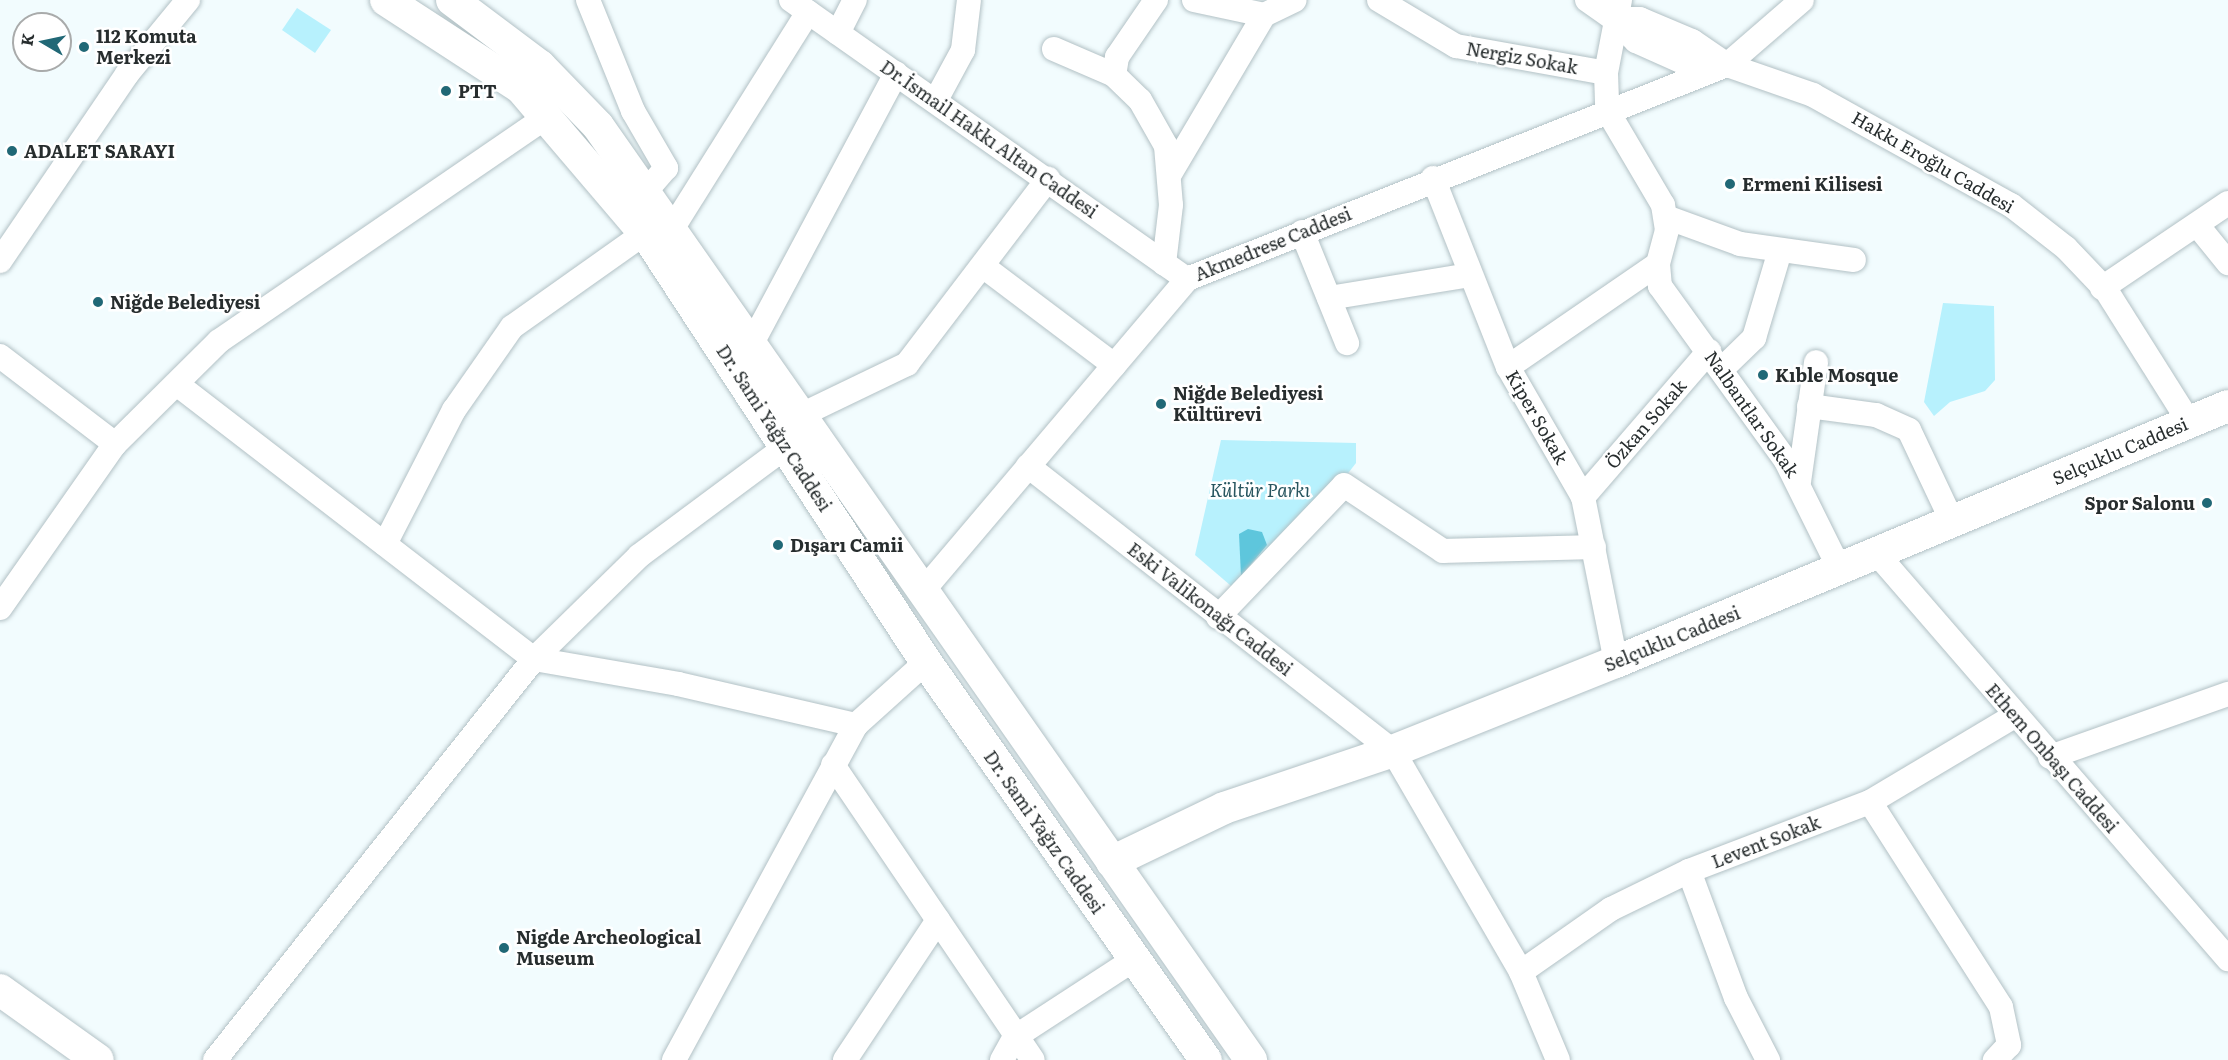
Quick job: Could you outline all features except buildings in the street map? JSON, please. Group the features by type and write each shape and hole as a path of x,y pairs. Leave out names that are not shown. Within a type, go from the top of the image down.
{"main road":[{"name":"Dr. Sami Yağız Caddesi","path":"386,0 482,58 549,115 658,231 751,345 921,592 1251,1060"},
{"name":"Dr. Sami Yağız Caddesi","path":"452,0 572,94 645,192 658,231 786,447 926,662 1133,960 1206,1060"},
{"name":"Selçuklu Caddesi","path":"1112,862 1224,808 1393,751 1616,662 1878,555 1952,521 2228,406"},
{"path":"0,990 98,1060"}],"street":[{"path":"0,261 127,74 188,0"},
{"path":"588,0 633,111 666,168 645,192"},
{"path":"838,33 855,0"},
{"path":"936,99 963,50 969,0"},
{"path":"1114,75 1117,57 1156,0"},
{"path":"1194,0 1264,15"},
{"path":"1170,174 1264,15 1295,0"},
{"name":"Nergiz Sokak","path":"1379,0 1456,46 1606,73"},
{"path":"1587,0 1617,10 1606,73 1607,110 1666,217 1723,239 1780,251 1854,260"},
{"path":"1727,65 1802,0"},
{"path":"385,544 454,410 512,327 658,231 799,6"},
{"name":"Dr.İsmail Hakkı Altan Caddesi","path":"799,6 936,99 1187,279"},
{"name":"Hakkı Eroğlu Caddesi","path":"1617,10 1692,41 1727,65 1813,95 1954,170 2041,227 2102,288 2189,422"},
{"path":"1054,49 1114,75 1154,121 1170,174 1164,264"},
{"name":"Akmedrese Caddesi","path":"921,592 1187,279 1433,178 1727,65"},
{"path":"751,345 896,73"},
{"path":"0,609 115,444 178,385 219,341 549,115"},
{"name":"Kiper Sokak","path":"1433,178 1469,275 1508,367 1583,497 1616,662"},
{"path":"799,416 907,364 984,267 1048,179"},
{"path":"2102,288 2198,226 2228,203"},
{"name":"Nalbantlar Sokak","path":"1666,217 1658,264 1663,291 1716,360 1799,482 1840,570"},
{"path":"2198,226 2228,263"},
{"path":"1302,232 1347,343"},
{"name":"Özkan Sokak","path":"1583,497 1716,360 1754,338 1780,251"},
{"path":"1508,367 1658,264"},
{"path":"984,267 1114,365"},
{"path":"1329,298 1469,275"},
{"path":"0,356 115,444"},
{"path":"1799,482 1816,362"},
{"path":"178,385 534,659 678,684 856,725"},
{"path":"1809,406 1876,415 1909,430 1952,521"},
{"path":"215,1060 534,659 639,556 786,447"},
{"name":"Eski Valikonağı Caddesi","path":"1028,466 1218,617 1393,751"},
{"path":"1218,617 1344,485 1443,551 1594,548"},
{"name":"Ethem Onbaşı Caddesi","path":"1878,555 2014,716 2228,959"},
{"path":"677,1059 856,725 926,662"},
{"path":"2050,757 2228,693"},
{"name":"Levent Sokak","path":"1521,972 1611,909 1689,871 1870,802 2014,716"},
{"path":"1393,751 1521,972 1558,1060"},
{"path":"833,765 1015,1037 1033,1060"},
{"path":"1870,802 2001,1007 2009,1045 1995,1060"},
{"path":"1689,871 1736,998 1768,1060"},
{"path":"845,1060 938,920"},
{"path":"1002,1060 1015,1037 1133,960"}],"green space":[{"path":"297,8 331,30 315,53 282,30"},
{"path":"1943,303 1994,306 1995,380 1985,391 1950,402 1934,416 1924,402"},
{"name":"Kültür Parkı","path":"1221,440 1356,443 1356,463 1342,481 1237,591 1195,555"}],"shaded area":[{"path":"1248,529 1262,532 1267,545 1241,576 1239,534"}],"place":[{"name":"112 Komuta Merkezi","path":"84,47"},
{"name":"PTT","path":"446,91"},
{"name":"ADALET SARAYI","path":"12,151"},
{"name":"Ermeni Kilisesi","path":"1730,184"},
{"name":"Niğde Belediyesi","path":"98,302"},
{"name":"Kıble Mosque","path":"1763,375"},
{"name":"Niğde Belediyesi Kültürevi","path":"1161,404"},
{"name":"Spor Salonu","path":"2207,503"},
{"name":"Dışarı Camii","path":"778,545"},
{"name":"Nigde Archeological Museum","path":"504,948"}]}
